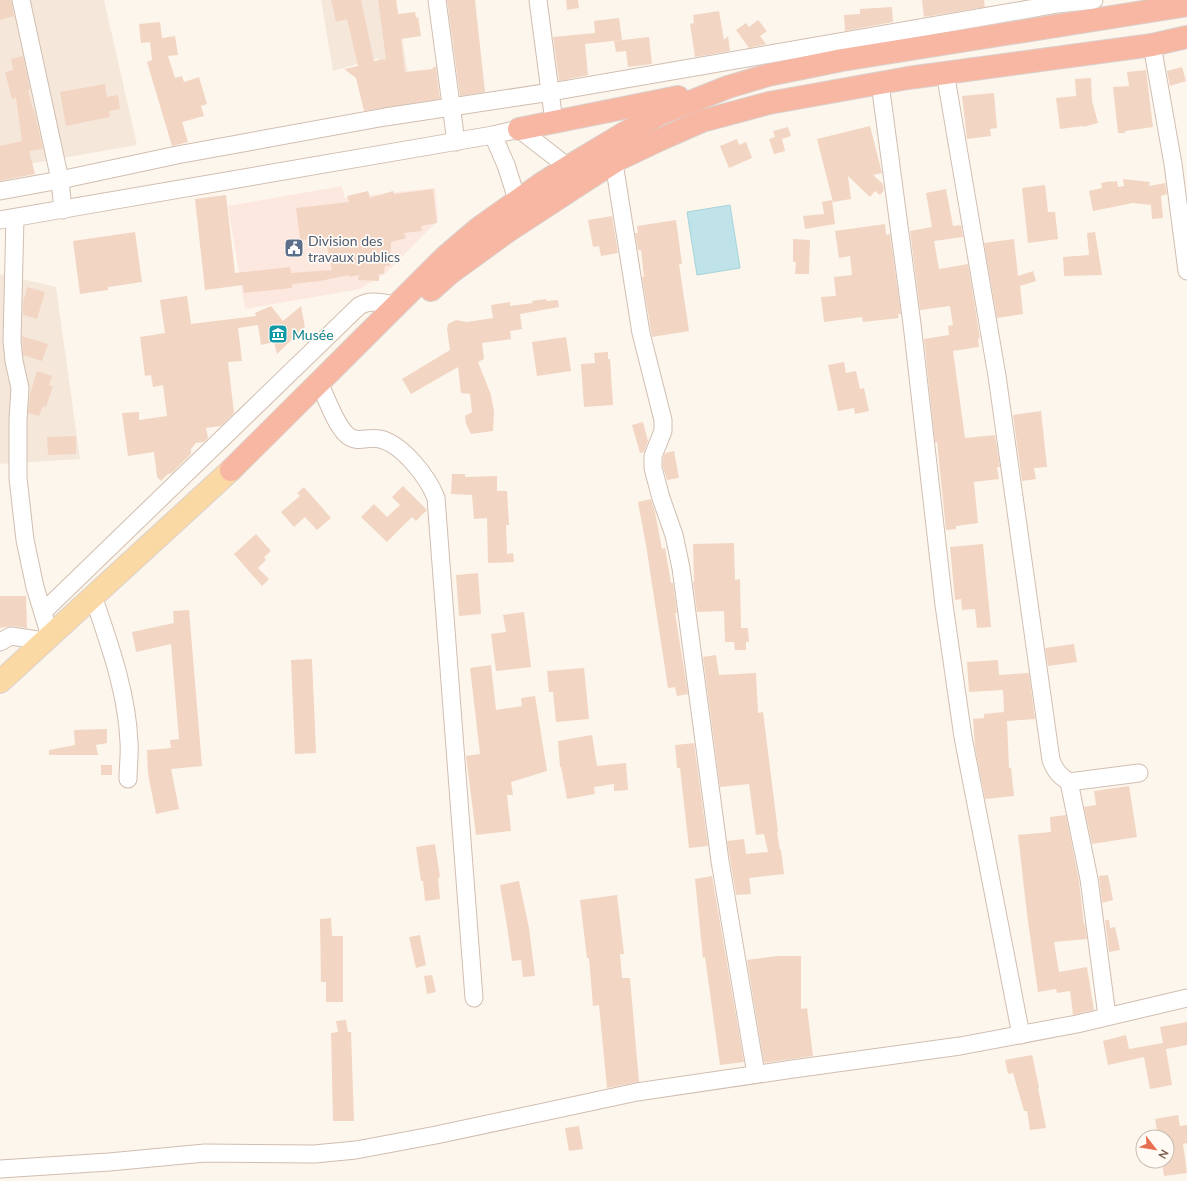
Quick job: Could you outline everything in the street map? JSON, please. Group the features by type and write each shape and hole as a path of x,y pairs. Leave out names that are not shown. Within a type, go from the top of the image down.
{"highway":[{"path":"231,470 521,211 568,167 660,114 728,87 768,75 842,60 1187,5"},
{"path":"231,470 444,257 479,228 521,211 586,180 614,163 659,140 702,122 769,103 945,72 1152,44 1187,37"},
{"path":"519,129 728,87"}],"main road":[{"path":"0,682 231,470"}],"street":[{"path":"21,0 60,180 63,210"},
{"path":"438,0 456,142"},
{"path":"538,0 554,122"},
{"path":"0,190 60,180 176,155 386,117 550,92 1058,2 1094,0"},
{"path":"1058,2 1060,26"},
{"path":"1152,44 1173,164 1187,271"},
{"path":"945,72 997,376 1051,760 1055,770 1061,777 1069,782 1139,773"},
{"path":"880,83 913,332 944,605 962,729 1021,1035"},
{"path":"0,642 11,636 47,638 43,612 35,587 25,540 18,478 18,420 20,388 14,361 12,341 7,219 456,142 519,129 586,180"},
{"path":"493,135 506,165 521,211"},
{"path":"614,163 642,334 663,420 663,431 653,456 653,468 661,498 674,535 681,568 720,861 756,1074"},
{"path":"43,612 359,306 365,302 371,301 396,305"},
{"path":"322,389 341,429 348,436 358,440 378,438 402,452 422,473 431,486 436,498 474,998"},
{"path":"93,596 121,687 129,743 128,779"},
{"path":"1069,782 1089,879 1107,1016"},
{"path":"0,1169 109,1162 205,1153 307,1154 356,1150 436,1135 637,1092 960,1046 1021,1035 1077,1024 1187,998"}],"shaded area":[{"path":"0,0 104,0 137,145 0,169"},
{"path":"321,0 396,0 413,107 384,113 378,58 333,71"},
{"name":"Division des travaux publics","path":"342,186 345,198 435,188 438,220 386,273 360,289 245,309 228,206"},
{"path":"0,274 56,287 80,459 0,464"}],"water":[{"path":"730,205 740,268 697,275 687,212"}],"building":[{"path":"0,0 11,0 14,16 0,20"},
{"path":"331,0 361,0 374,61 386,59 378,0 396,0 398,14 415,12 416,18 418,17 421,36 401,39 405,72 433,69 433,67 436,67 440,99 364,111 356,78 344,69 358,66 347,19 336,22"},
{"path":"447,0 475,0 485,92 460,96"},
{"path":"566,0 578,0 579,8 567,10"},
{"path":"922,0 984,0 985,7 924,17"},
{"path":"892,7 893,22 845,31 844,15 860,14 860,9"},
{"path":"719,11 724,40 728,36 730,51 695,57 690,24 694,23 693,15"},
{"path":"619,18 622,40 585,44 588,75 559,81 553,37 595,33 594,21"},
{"path":"758,20 767,31 760,36 766,44 749,48 736,30 746,23 749,27"},
{"path":"160,22 162,38 175,36 178,55 168,56 175,78 182,76 184,82 199,77 207,104 201,106 204,116 182,122 188,142 172,146 147,62 152,60 150,42 141,43 139,24"},
{"path":"649,37 652,64 628,67 626,51 616,52 614,41"},
{"path":"23,56 30,89 28,90 43,149 29,151 35,174 0,181 0,146 22,141 16,98 12,99 5,72 13,70 11,59"},
{"path":"1182,67 1186,81 1170,86 1167,71"},
{"path":"1146,70 1153,127 1118,133 1113,87 1129,86 1127,72"},
{"path":"1091,78 1092,101 1098,123 1083,127 1060,129 1056,98 1076,96 1075,79"},
{"path":"105,84 107,97 118,95 120,109 109,111 110,117 66,126 60,92"},
{"path":"994,93 997,128 990,129 991,136 967,139 962,96"},
{"path":"870,126 882,173 873,175 883,184 884,190 880,195 875,191 870,197 848,176 851,199 833,202 817,139"},
{"path":"788,127 791,136 782,139 785,151 774,154 769,139 775,137 773,131"},
{"path":"737,139 739,145 746,142 752,158 729,168 720,146"},
{"path":"1123,179 1150,182 1149,186 1165,183 1167,194 1161,196 1163,218 1152,219 1151,205 1133,203 1093,211 1089,191 1102,188 1101,183 1111,181 1117,181 1118,187 1124,186"},
{"path":"1045,185 1048,212 1055,212 1058,239 1028,243 1022,188"},
{"path":"433,189 437,223 421,226 422,231 404,233 406,238 391,242 390,266 385,266 384,274 379,274 379,281 358,280 359,275 349,277 349,275 320,281 292,284 292,288 244,293 243,285 205,290 195,199 226,195 235,273 290,267 291,273 332,270 325,238 300,240 296,208 349,202 347,196 368,191 370,198 393,191 394,194"},
{"path":"946,189 953,226 961,225 963,237 934,241 939,269 968,264 980,338 978,339 979,347 953,351 965,438 995,435 1000,467 997,467 999,479 974,482 978,523 956,526 956,529 946,530 924,339 949,335 948,326 953,325 950,306 920,310 910,231 932,227 926,193"},
{"path":"832,200 835,224 805,229 803,216 824,214 822,202"},
{"path":"612,216 618,253 601,256 599,246 593,247 588,220"},
{"path":"676,220 682,264 679,264 689,331 652,337 642,277 644,277 641,250 638,250 635,233 638,233 637,226"},
{"path":"885,224 886,235 890,234 901,314 898,314 899,318 863,322 862,317 824,322 821,297 836,296 834,277 852,275 850,256 839,258 835,231"},
{"path":"135,232 142,282 108,287 108,290 80,294 73,241"},
{"path":"1095,232 1102,275 1064,276 1063,257 1089,255 1087,233"},
{"path":"793,239 810,240 809,274 795,274 796,262 793,262"},
{"path":"1014,239 1018,276 1033,271 1036,281 1020,286 1023,314 997,318 984,243"},
{"path":"27,287 45,292 37,319 23,315 23,303"},
{"path":"187,296 191,324 256,316 255,313 271,306 283,321 301,306 305,327 277,354 274,342 261,345 258,325 238,328 242,361 228,362 234,413 221,426 206,428 208,438 204,442 196,443 191,449 191,454 172,473 168,474 161,481 157,477 154,452 128,456 122,413 139,412 139,420 167,416 163,385 153,387 151,375 145,376 140,337 165,333 160,300"},
{"path":"546,299 547,301 558,300 559,307 520,314 522,329 510,331 511,339 482,343 484,359 478,362 491,395 494,412 493,431 471,434 466,424 465,416 472,412 470,394 461,393 458,367 411,394 402,379 450,350 447,329 448,324 456,320 467,322 493,318 491,305 510,302 510,306 533,303 532,301"},
{"path":"22,336 48,344 42,361 23,355"},
{"path":"566,337 571,371 537,376 532,342"},
{"path":"608,352 608,359 610,359 613,405 584,407 581,364 595,363 594,353"},
{"path":"844,362 846,373 856,371 860,389 864,388 869,411 855,414 854,408 838,411 828,365"},
{"path":"37,371 52,376 49,385 53,386 46,407 43,406 39,416 28,413 30,394"},
{"path":"1041,411 1047,467 1034,468 1036,479 1022,481 1013,415"},
{"path":"643,422 648,441 644,452 640,453 632,425"},
{"path":"76,436 76,454 48,455 47,437"},
{"path":"674,451 679,478 667,480 663,467 663,458 665,453"},
{"path":"452,474 465,474 465,477 497,476 497,491 507,491 509,525 506,525 507,554 513,553 514,562 488,563 487,518 474,519 472,495 451,494"},
{"path":"403,486 427,510 416,521 412,517 387,542 361,517 374,504 387,517 400,505 392,497"},
{"path":"304,487 331,518 317,530 305,517 294,527 281,512 300,496 297,493"},
{"path":"651,499 662,549 665,548 671,583 673,583 677,613 675,613 688,694 677,696 675,687 668,688 638,502"},
{"path":"256,534 271,551 264,557 266,560 258,568 269,579 262,586 234,554"},
{"path":"734,543 735,580 740,579 741,628 748,628 749,642 746,642 746,650 735,650 734,642 725,642 724,611 697,612 693,582 693,544"},
{"path":"983,544 991,627 977,628 975,609 962,610 961,599 955,600 950,547"},
{"path":"478,573 481,614 459,616 456,575"},
{"path":"0,596 26,596 27,628 12,626 0,628"},
{"path":"189,610 202,766 171,769 179,809 156,814 148,774 147,750 171,748 170,740 179,739 171,644 136,652 132,632 174,623 173,611"},
{"path":"524,612 531,667 496,671 491,634 506,632 503,615"},
{"path":"1074,644 1077,662 1048,666 1045,648"},
{"path":"716,655 719,675 756,673 758,713 763,712 777,832 784,874 749,878 751,894 736,895 727,841 744,839 746,854 768,852 764,834 756,835 749,784 720,787 703,657"},
{"path":"312,659 316,753 295,754 291,660"},
{"path":"998,660 999,675 1029,673 1035,719 1007,721 1009,768 1011,768 1014,796 985,799 975,747 973,719 984,718 984,714 1004,712 1003,690 969,692 967,662"},
{"path":"491,665 496,710 522,706 521,698 535,696 547,771 511,782 513,795 507,795 511,831 476,835 466,756 480,754 470,668"},
{"path":"584,668 589,719 556,722 553,692 549,692 547,671"},
{"path":"107,729 107,743 96,745 98,755 49,755 49,750 75,745 74,730"},
{"path":"592,735 597,766 626,763 628,790 614,791 614,784 594,787 595,794 567,799 560,767 558,741"},
{"path":"694,743 708,846 689,848 680,768 677,768 675,745"},
{"path":"101,765 112,765 112,775 101,775"},
{"path":"1129,786 1137,837 1092,844 1084,807 1096,805 1094,791"},
{"path":"1066,815 1079,881 1087,939 1054,942 1059,972 1087,967 1094,1010 1073,1015 1070,991 1057,993 1056,989 1038,992 1018,835 1051,832 1050,817"},
{"path":"435,844 440,877 438,878 440,899 425,901 423,881 421,881 416,847"},
{"path":"1108,875 1113,900 1102,903 1099,876"},
{"path":"712,876 744,1062 720,1065 705,957 703,958 695,879"},
{"path":"519,881 529,928 535,976 523,977 521,960 512,961 500,885"},
{"path":"617,895 624,954 620,954 622,978 630,978 639,1082 607,1088 599,1005 593,1006 589,958 587,958 580,900"},
{"path":"331,918 332,936 343,936 343,1002 326,1002 326,982 321,982 320,919"},
{"path":"1105,920 1109,920 1110,928 1115,927 1120,950 1109,952"},
{"path":"420,935 426,965 416,968 409,937"},
{"path":"777,956 801,956 801,1009 807,1008 813,1056 764,1063 747,960"},
{"path":"432,975 436,992 427,994 424,976"},
{"path":"346,1020 348,1032 351,1032 354,1121 333,1121 331,1033 338,1032 336,1021"},
{"path":"1187,1022 1187,1045 1166,1049 1172,1085 1150,1089 1144,1057 1108,1065 1103,1041 1126,1035 1129,1049 1163,1043 1160,1027"},
{"path":"1032,1055 1046,1128 1030,1130 1027,1111 1024,1111 1013,1073 1008,1074 1005,1060"},
{"path":"1178,1115 1180,1126 1187,1125 1187,1143 1183,1144 1187,1173 1164,1176 1163,1169 1175,1169 1175,1129 1157,1129 1155,1119"},
{"path":"579,1126 583,1149 569,1151 565,1128"}],"place":[{"name":"Division des travaux publics","path":"294,248"},
{"name":"Musée","path":"278,334"}]}
